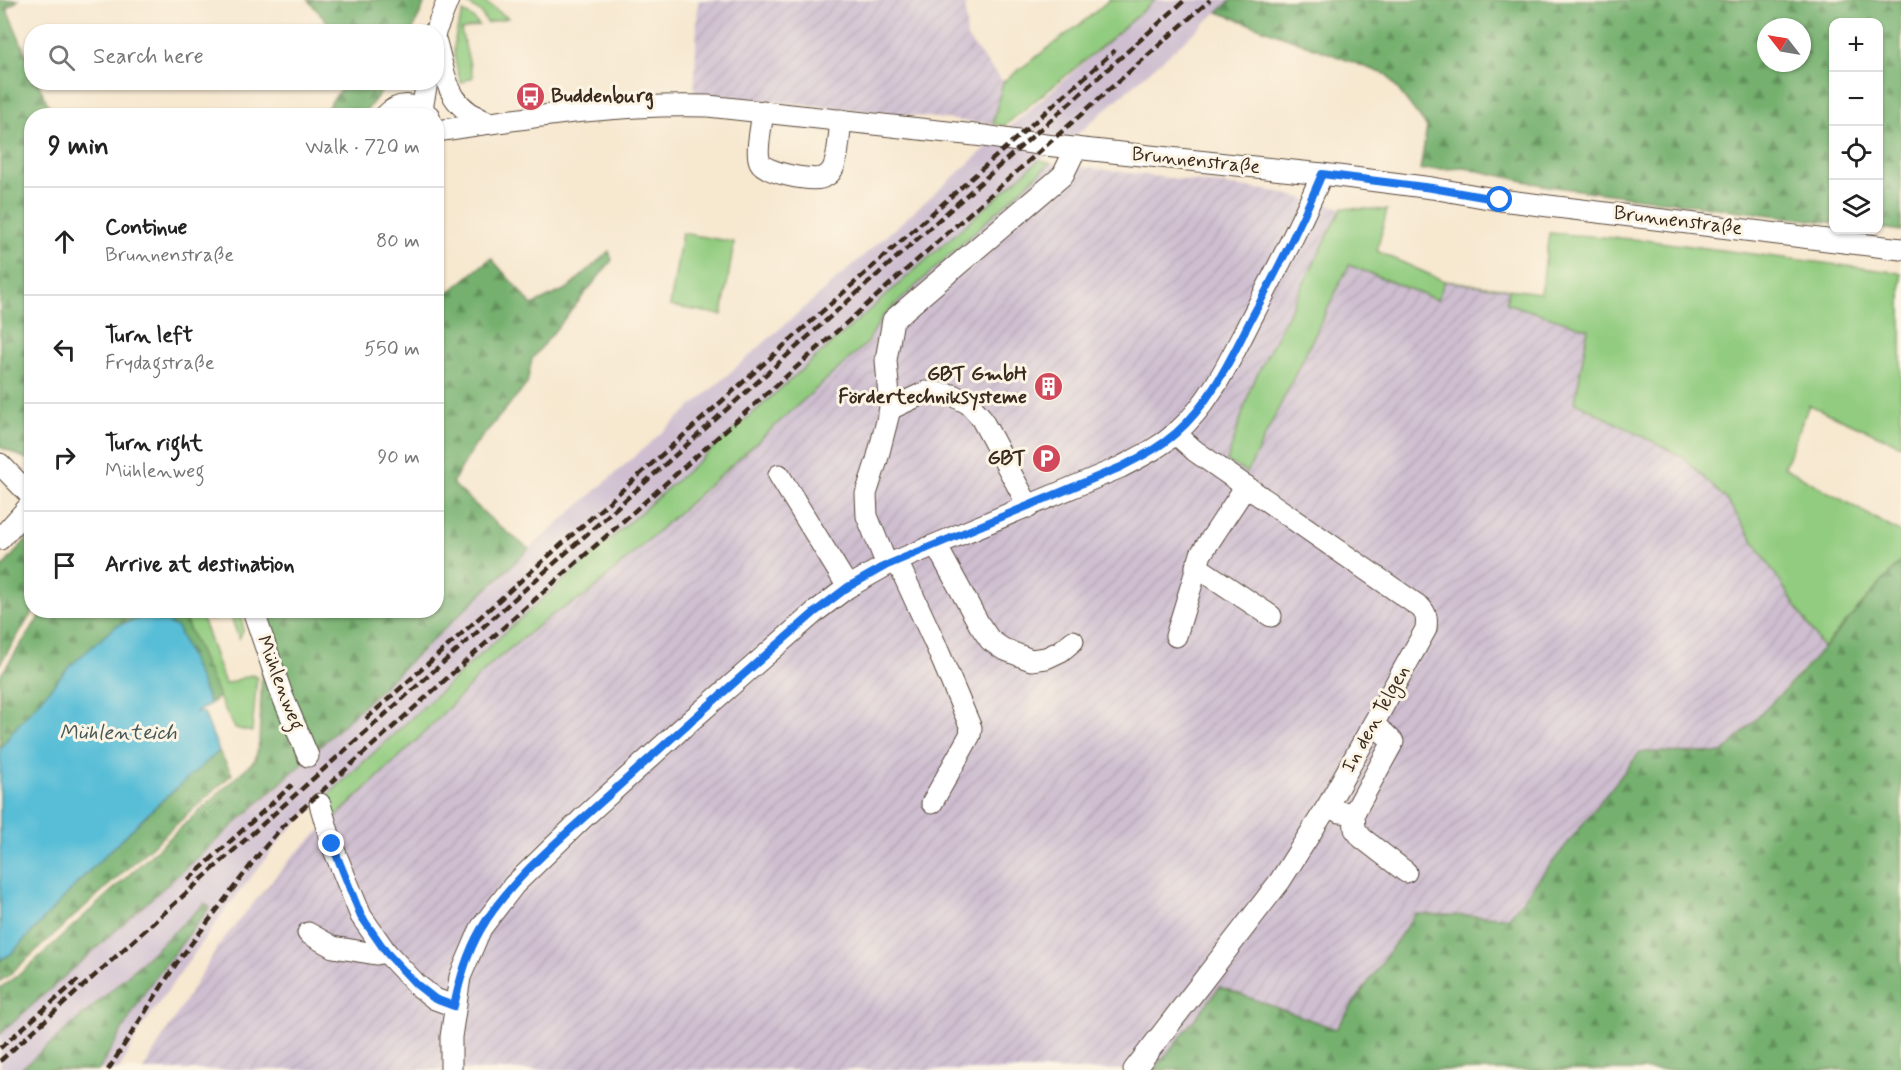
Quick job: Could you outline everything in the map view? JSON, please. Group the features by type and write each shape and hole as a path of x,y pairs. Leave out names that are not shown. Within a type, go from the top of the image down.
{"street":[{"path":"438,24 448,0"},
{"path":"444,72 454,99 461,107 472,117 490,123"},
{"path":"410,108 412,90"},
{"path":"412,108 422,90"},
{"name":"Brunnenstraße","path":"444,130 646,106 708,105 1322,174 1432,188 1500,200 1901,249"},
{"path":"763,111 758,150 759,160 764,168 772,172 819,179 831,172 835,163 841,120"},
{"path":"932,803 970,735 971,728 934,641 867,516 866,494 890,409 886,360 893,320 1063,175 1076,148"},
{"path":"451,1070 454,1006 460,978 481,928 514,885 583,818 687,724 815,612 848,587 892,563 1121,467 1155,450 1176,433 1197,412 1217,385 1297,233 1322,174"},
{"path":"890,409 926,392 953,395 969,404 980,416 1029,507"},
{"name":"In den Telgen","path":"1134,1070 1280,881 1327,807 1426,629 1426,613 1420,607 1195,451 1176,433"},
{"path":"0,464 24,489"},
{"path":"779,475 848,587"},
{"path":"1176,636 1196,566 1208,540 1246,486"},
{"path":"0,539 24,512"},
{"path":"936,545 990,640 1032,660 1046,658 1061,651 1073,641"},
{"path":"1196,566 1271,616"},
{"name":"Mühlenweg","path":"256,618 282,695 308,756"},
{"path":"1373,725 1394,742 1354,813 1355,829 1362,838 1406,872"},
{"path":"320,804 332,844 361,916 386,952 416,984 435,999 454,1006"},
{"path":"1327,807 1340,812 1354,813"},
{"path":"308,933 333,947 376,954 386,952"}],"shaded area":[{"path":"698,0 965,0 967,38 1003,82 993,124 694,93"},
{"path":"1155,0 1231,0 1081,131 1039,160 503,634 285,834 223,913 141,1028 119,1070 99,1070 147,988 205,903 115,987 20,1070 0,1070 0,1034 305,761 529,549"},
{"path":"1050,163 1273,191 1342,208 1251,387 1227,461 1246,473 1349,264 1436,299 1444,281 1509,289 1506,303 1588,329 1575,402 1683,457 1727,500 1823,648 1723,753 1640,753 1509,917 1415,914 1336,1029 1220,987 1154,1070 143,1070 221,942 291,858 415,742 491,664 554,613 586,596 867,343 882,317"}],"green space":[{"path":"0,0 18,0 7,9 24,49 24,90 41,90 50,108 24,108 24,458 0,447"},
{"path":"308,0 426,0 415,24 329,24"},
{"path":"468,0 482,0 508,18 487,23 481,13 467,3"},
{"path":"1109,0 1155,0 1004,126 993,124 1003,82"},
{"path":"1231,0 1901,0 1901,231 1883,229 1883,18 1829,18 1829,222 1547,186 1465,168 1420,170 1427,127 1387,75 1218,12"},
{"path":"463,12 479,25 461,30 473,77 461,83 454,47"},
{"path":"340,90 383,90 368,108 327,108"},
{"path":"1039,160 1050,163 882,317 867,343 586,596 554,613 491,664 415,742 330,822 327,796 503,634"},
{"path":"1342,208 1387,210 1377,251 1445,281 1437,300 1349,265 1247,473 1227,461 1251,387"},
{"path":"682,233 734,242 722,315 670,306"},
{"path":"1549,233 1644,240 1901,273 1901,445 1809,405 1784,467 1901,533 1901,561 1823,648 1727,500 1683,457 1575,402 1588,329 1506,303 1509,289 1541,293"},
{"path":"609,251 612,260 532,359 527,384 476,444 452,483 493,521 529,549 313,753 264,618 444,618 444,288 448,293 491,258 532,305 568,288"},
{"path":"24,542 24,618 29,618 0,664 0,570"},
{"path":"1901,561 1901,1070 1154,1070 1220,987 1336,1029 1415,914 1509,917 1640,752 1723,753 1802,672"},
{"path":"38,618 182,618 186,622 219,696 210,704 177,627 12,732 0,749 0,676"},
{"path":"182,618 202,618 225,684 251,675 257,677 252,732 235,728 186,622"},
{"path":"231,618 242,618 243,631 239,639"},
{"path":"262,668 305,761 0,1034 0,988 25,970 255,760 259,743"},
{"path":"219,751 232,774 0,981 0,960 11,954 84,876 157,805"},
{"path":"205,903 210,907 147,988 99,1070 20,1070 115,987"}],"water":[{"name":"Mühlenteich","path":"139,618 155,618 177,627 210,704 196,712 204,713 219,751 157,805 84,876 11,954 0,960 0,749 70,666 116,626"}],"waterway":[{"path":"167,622 169,618"}],"railway":[{"path":"0,1061 1185,0"},
{"path":"108,1070 176,964 282,827 1210,0"},
{"path":"366,719 1115,50"},
{"path":"188,880 292,785"},
{"path":"0,1048 79,979"}],"place":[{"name":"Buddenburg","path":"530,96"},
{"name":"GBT GmbH Fördertechniksysteme","path":"1048,386"},
{"name":"GBT","path":"1047,458"}],"route":[{"path":"332,844 361,916 386,952 416,984 435,999 454,1006 460,978 481,928 514,885 583,818 815,612 848,587 887,565 1121,467 1155,450 1176,433 1197,412 1217,385 1297,233 1322,174 1432,188 1500,200"}]}
